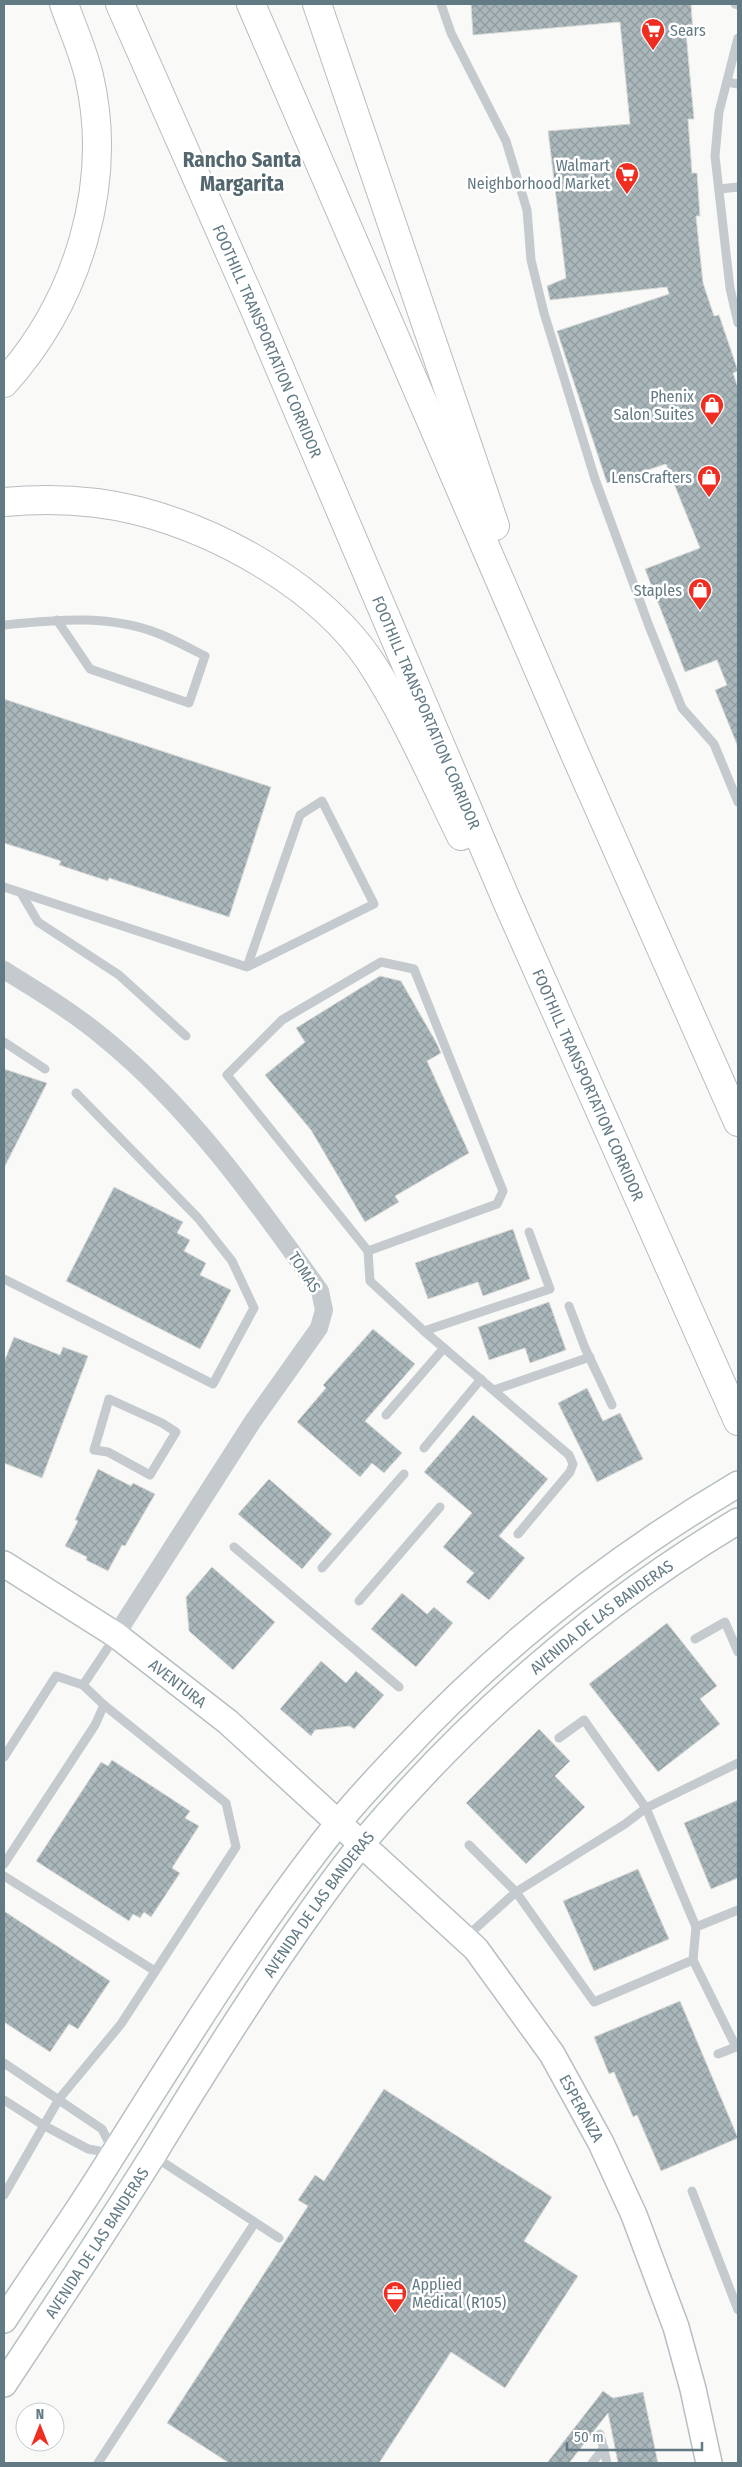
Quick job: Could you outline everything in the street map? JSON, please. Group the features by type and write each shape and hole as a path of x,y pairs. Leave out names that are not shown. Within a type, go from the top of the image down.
{"highway":[{"path":"4,382 34,347 60,302 82,248 94,192 97,134 89,76 64,4"},
{"name":"FOOTHILL TRANSPORTATION CORRIDOR","path":"120,4 252,303 509,906 738,1421"},
{"path":"251,4 574,752 738,1122"},
{"path":"317,4 507,560 574,724 574,752"},
{"path":"4,502 65,501 139,511 216,539 266,566 295,586 322,608 350,635 369,660 392,697 477,868 509,906"}],"main road":[{"name":"AVENIDA DE LAS BANDERAS","path":"4,2320 114,2154 237,1962 339,1822 455,1696 509,1648 615,1563 738,1484"},
{"name":"AVENIDA DE LAS BANDERAS","path":"4,2384 153,2155 253,1996 362,1843 477,1719 530,1672 634,1588 729,1526"},
{"name":"AVENTURA","path":"4,1564 116,1635 228,1722 339,1822"},
{"name":"ESPERANZA","path":"339,1822 476,1949 552,2054 601,2143 634,2215 676,2327 693,2389 709,2463"}],"street":[{"name":"TOMAS","path":"4,970 86,1024 150,1078 251,1194 320,1291 324,1310 320,1328 253,1421 116,1635"}],"lane":[{"path":"441,4 451,33 506,141 527,210 531,260 544,313 595,479 649,626 682,708 714,744 738,802"},
{"path":"738,38 735,63 727,82 719,112 715,156 730,288 738,323"},
{"path":"727,82 738,84"},
{"path":"720,189 738,187"},
{"path":"4,625 57,620 109,621 156,632 205,656 189,703 90,669 57,620"},
{"path":"4,887 247,967 374,904 322,801 300,815 247,967"},
{"path":"21,893 38,922 119,976 186,1036"},
{"path":"368,1251 497,1204 503,1191 414,969 381,962 282,1020 226,1075 368,1251 370,1281 424,1331 569,1456 573,1464 570,1472 518,1534"},
{"path":"4,1042 45,1069"},
{"path":"4,1279 213,1384 254,1308 232,1261 198,1218 76,1093"},
{"path":"424,1331 550,1289 529,1232"},
{"path":"569,1306 612,1405"},
{"path":"386,1415 444,1348"},
{"path":"494,1390 590,1357"},
{"path":"424,1448 481,1379"},
{"path":"109,1399 162,1423 176,1432 150,1475 108,1452 94,1450 109,1399"},
{"path":"322,1568 404,1474"},
{"path":"359,1600 440,1506"},
{"path":"234,1547 399,1687"},
{"path":"695,1639 726,1622 738,1652"},
{"path":"83,1685 116,1635"},
{"path":"4,1757 56,1676 83,1685 104,1705 226,1803 236,1847 121,2024 59,2099 4,2195"},
{"path":"4,1864 95,1725 104,1705"},
{"path":"559,1738 584,1720 646,1808 696,1927 693,1960 736,2047 718,2054"},
{"path":"465,1938 516,1892 625,1824 646,1808 738,1763"},
{"path":"469,1845 516,1892 594,2002 693,1960"},
{"path":"4,1876 155,1971"},
{"path":"696,1927 738,1910"},
{"path":"4,2063 102,2129 114,2154"},
{"path":"4,2100 43,2125 88,2149 114,2154"},
{"path":"153,2155 254,2224 279,2238"},
{"path":"692,2191 731,2286 738,2310"},
{"path":"98,2463 254,2224"},
{"path":"600,2434 606,2463"},
{"path":"592,2463 604,2448"}],"building":[{"path":"471,4 691,4 693,33 686,33 694,119 688,119 692,173 697,173 700,216 696,216 703,283 714,316 719,315 738,371 733,373 738,388 738,747 715,690 727,685 717,660 685,672 645,569 700,548 666,464 607,483 557,331 669,294 667,287 550,300 547,286 566,278 548,131 630,124 620,22 473,35"},
{"path":"4,699 271,787 229,917 109,878 108,881 59,865 61,861 4,843"},
{"path":"380,976 401,981 436,1042 441,1053 427,1061 469,1153 395,1196 399,1202 365,1222 311,1130 265,1075 305,1042 296,1028"},
{"path":"4,1069 47,1083 4,1168"},
{"path":"114,1187 183,1222 177,1233 190,1240 184,1251 206,1263 200,1275 231,1290 200,1349 66,1281"},
{"path":"513,1229 530,1279 483,1296 478,1282 428,1299 415,1263"},
{"path":"549,1302 566,1350 530,1363 525,1348 489,1360 478,1327"},
{"path":"373,1329 415,1364 365,1421 402,1453 384,1473 372,1463 360,1477 297,1422 326,1388 323,1385"},
{"path":"14,1337 60,1355 63,1347 88,1356 42,1478 4,1463 4,1362"},
{"path":"587,1388 603,1421 620,1413 643,1459 597,1482 558,1403"},
{"path":"473,1415 548,1479 499,1536 525,1558 489,1600 466,1582 474,1573 443,1547 472,1513 424,1472"},
{"path":"98,1469 131,1486 133,1483 155,1494 125,1546 122,1545 108,1571 86,1560 87,1557 65,1546 78,1521 75,1520"},
{"path":"269,1479 332,1534 302,1569 238,1514"},
{"path":"212,1567 275,1622 233,1670 189,1631 186,1597"},
{"path":"402,1593 427,1614 434,1607 453,1623 416,1667 371,1629"},
{"path":"667,1623 717,1686 700,1699 720,1724 658,1772 589,1684"},
{"path":"321,1661 346,1683 356,1671 384,1695 354,1729 350,1726 315,1730 311,1736 280,1709"},
{"path":"539,1729 570,1761 555,1776 585,1807 526,1864 466,1803"},
{"path":"112,1760 190,1811 185,1818 199,1826 172,1868 180,1873 151,1917 144,1912 140,1918 133,1914 129,1921 36,1861 101,1762 108,1766"},
{"path":"738,1800 738,1878 711,1889 684,1823"},
{"path":"638,1869 669,1939 594,1971 563,1901"},
{"path":"4,1911 110,1981 78,2029 69,2024 50,2052 4,2022"},
{"path":"680,2001 738,2138 661,2171 637,2115 633,2117 614,2072 609,2074 594,2037"},
{"name":"Applied Medical (R105)","path":"384,2089 552,2197 524,2241 578,2276 505,2388 451,2352 379,2463 229,2463 167,2423 308,2206 298,2200 315,2175 324,2181"},
{"path":"603,2391 613,2398 643,2392 658,2463 618,2463 608,2413 569,2463 547,2463"}],"place":[{"name":"Sears","path":"653,51"},
{"name":"Walmart Neighborhood Market","path":"627,195"},
{"name":"Phenix Salon Suites","path":"712,426"},
{"name":"LensCrafters","path":"709,498"},
{"name":"Staples","path":"700,611"},
{"name":"Applied Medical (R105)","path":"395,2314"}],"district":[{"name":"Rancho Santa Margarita","path":"242,172"}]}
